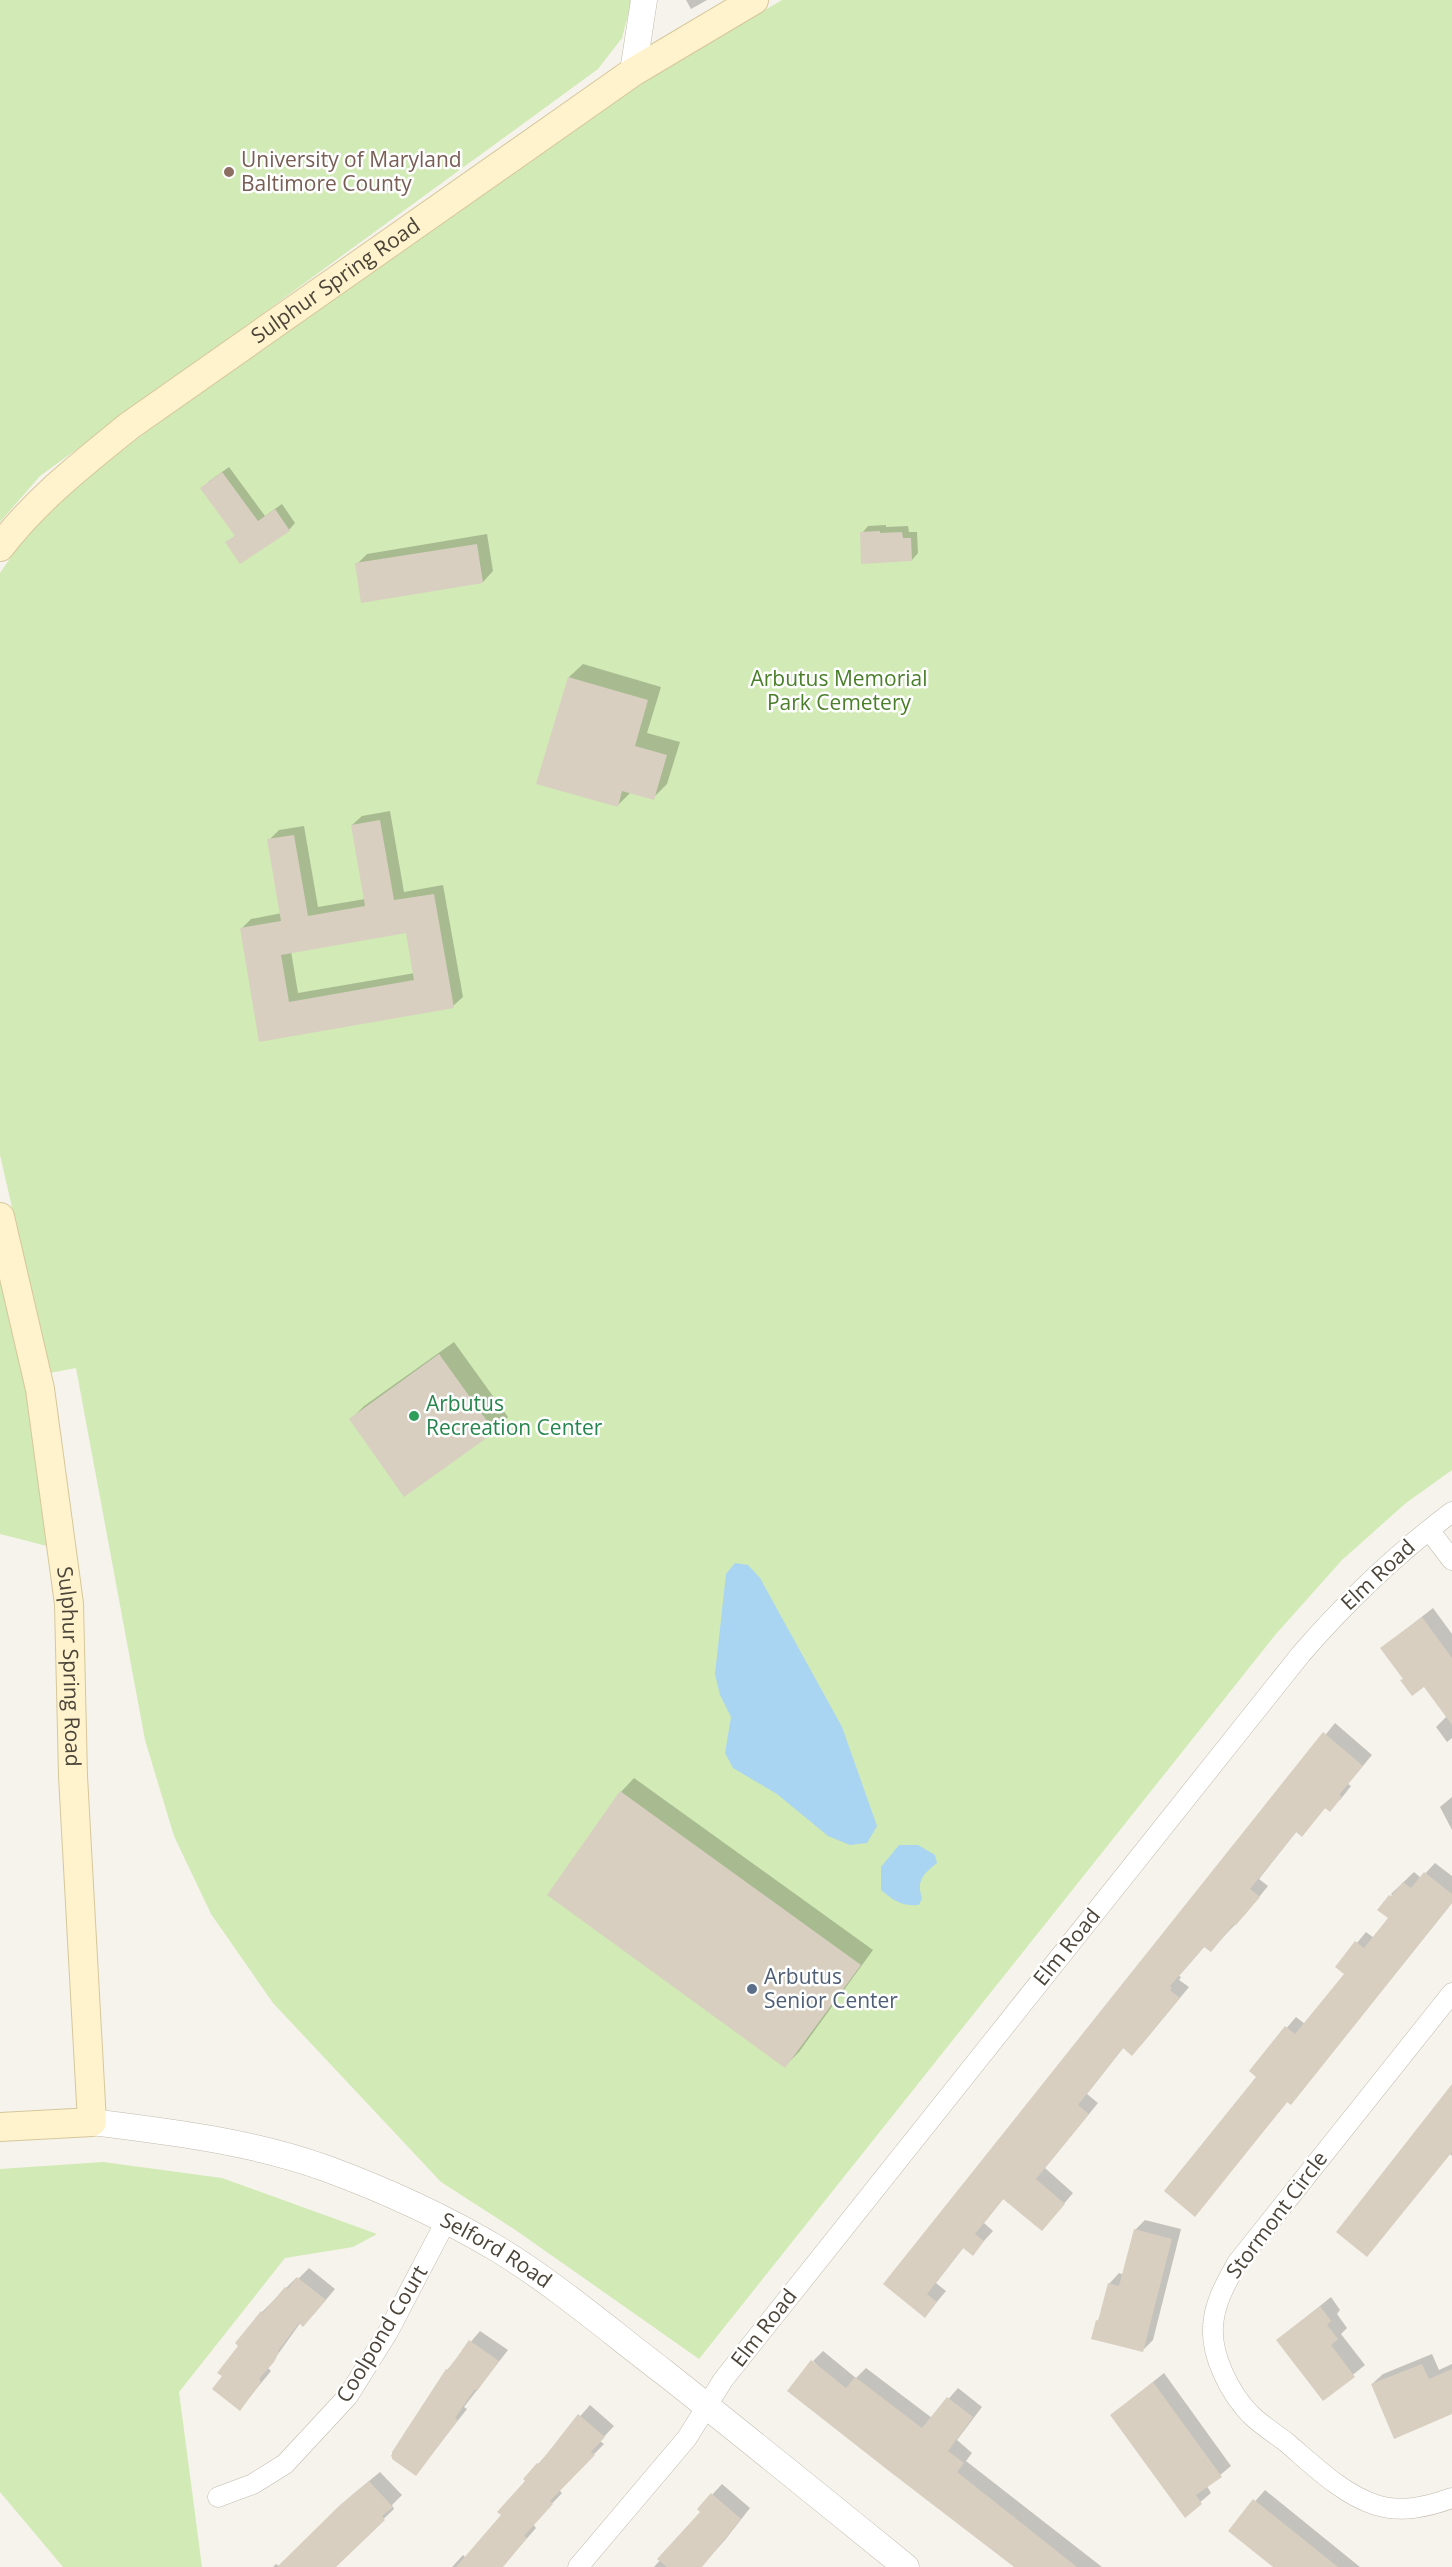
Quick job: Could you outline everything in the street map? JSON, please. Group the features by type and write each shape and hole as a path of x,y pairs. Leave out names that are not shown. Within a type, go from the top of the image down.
{"main road":[{"name":"Sulphur Spring Road","path":"0,547 24,516 63,479 129,426 633,72 754,0"},
{"name":"Sulphur Spring Road","path":"0,1217 40,1389 69,1604 73,1776 92,2122"},
{"name":"Selford Road","path":"0,2127 92,2122"}],"street":[{"path":"633,72 645,0"},
{"name":"Elm Road","path":"578,2567 687,2438 737,2362 1301,1654 1363,1587 1452,1512"},
{"path":"1429,1530 1452,1560"},
{"name":"Stormont Circle","path":"1452,1993 1237,2263 1218,2300 1212,2327 1217,2355 1229,2384 1250,2413 1341,2487 1375,2505 1401,2510 1427,2507 1452,2498"},
{"name":"Selford Road","path":"92,2122 228,2142 312,2164 375,2187 446,2221 502,2252 563,2294 707,2406 906,2567"},
{"name":"Coolpond Court","path":"218,2497 253,2484 285,2464 348,2396 388,2332 446,2221"}],"green space":[{"name":"University of Maryland Baltimore County","path":"0,0 632,0 622,38 598,69 40,476 0,522"},
{"name":"Arbutus Memorial Park Cemetery","path":"782,0 1452,0 1452,1470 1406,1503 1342,1560 1276,1634 699,2359 514,2229 441,2182 273,2003 211,1914 174,1836 145,1740 76,1368 50,1373 0,1155 0,573 31,528 71,490 160,421 623,94"},
{"path":"0,1274 23,1372 47,1546 0,1534"},
{"path":"103,2162 222,2178 377,2234 353,2247 285,2258 179,2392 202,2567 63,2567 0,2492 0,2169"}],"water":[{"path":"735,1563 748,1565 760,1578 842,1727 877,1826 867,1843 850,1845 828,1836 777,1794 733,1768 725,1753 731,1717 720,1695 715,1674 726,1574"},
{"path":"899,1845 918,1845 935,1855 937,1863 920,1882 922,1898 919,1905 898,1902 881,1890 881,1867"}],"building":[{"path":"222,472 258,521 275,509 290,531 240,564 225,542 235,536 200,488"},
{"path":"880,531 880,533 902,532 903,538 911,538 912,561 861,564 860,532"},
{"path":"477,544 483,583 361,603 355,563"},
{"path":"568,677 648,700 635,746 667,755 654,800 622,791 618,807 536,784"},
{"path":"380,820 394,900 434,894 454,1008 259,1042 240,928 281,921 267,839 294,835 308,916 365,906 351,825","holes":["406,933 414,980 289,1002 281,955"]},
{"path":"439,1354 495,1432 404,1497 349,1419"},
{"path":"1422,1617 1452,1658 1452,1725 1424,1687 1412,1696 1400,1680 1403,1679 1380,1648"},
{"path":"1323,1732 1363,1766 1339,1795 1342,1797 1330,1812 1325,1808 1302,1837 1296,1832 1250,1889 1260,1897 1211,1952 1204,1947 1170,1986 1172,1988 1170,1990 1180,1998 1132,2056 1123,2048 1078,2105 1089,2114 1036,2179 1065,2204 1042,2231 1003,2199 975,2234 984,2241 973,2256 963,2248 927,2294 937,2302 925,2318 883,2284"},
{"path":"620,1791 861,1965 785,2068 547,1895"},
{"path":"1424,1872 1452,1894 1452,1903 1291,2105 1287,2102 1195,2217 1164,2191 1256,2077 1249,2071 1285,2026 1295,2034 1344,1974 1335,1967 1355,1941 1364,1948 1388,1918 1377,1910 1389,1895 1391,1896 1403,1882 1411,1888"},
{"path":"1452,2084 1452,2152 1367,2257 1336,2232"},
{"path":"1134,2229 1172,2239 1143,2352 1091,2339 1108,2283 1119,2286"},
{"path":"297,2277 326,2300 303,2327 299,2323 278,2351 274,2362 259,2379 261,2382 240,2411 212,2389 222,2376 217,2373 238,2346 235,2343 261,2311 263,2313 285,2287 288,2289"},
{"path":"1320,2306 1331,2321 1327,2325 1338,2339 1331,2345 1355,2377 1323,2401 1276,2340"},
{"path":"469,2340 499,2361 477,2391 475,2389 455,2418 458,2420 416,2476 392,2459 392,2452 446,2369 448,2370"},
{"path":"811,2360 846,2388 855,2377 922,2428 947,2397 973,2417 948,2451 964,2463 957,2472 1077,2567 1014,2567 889,2471 787,2391"},
{"path":"1422,2364 1429,2379 1452,2369 1452,2414 1394,2439 1371,2384"},
{"path":"1153,2382 1222,2477 1196,2495 1202,2504 1185,2518 1110,2415"},
{"path":"578,2414 605,2437 591,2452 595,2455 550,2501 553,2504 524,2536 527,2538 503,2567 456,2567 501,2515 497,2512 525,2481 523,2479 537,2463 539,2464"},
{"path":"369,2481 393,2507 382,2516 385,2520 336,2567 277,2567 340,2505"},
{"path":"711,2493 741,2519 702,2567 667,2567 657,2559 700,2512 697,2509"},
{"path":"1253,2499 1338,2567 1273,2567 1228,2531"}],"place":[{"name":"University of Maryland Baltimore County","path":"229,172"},
{"name":"Arbutus Recreation Center","path":"414,1416"},
{"name":"Arbutus Senior Center","path":"752,1989"}]}
